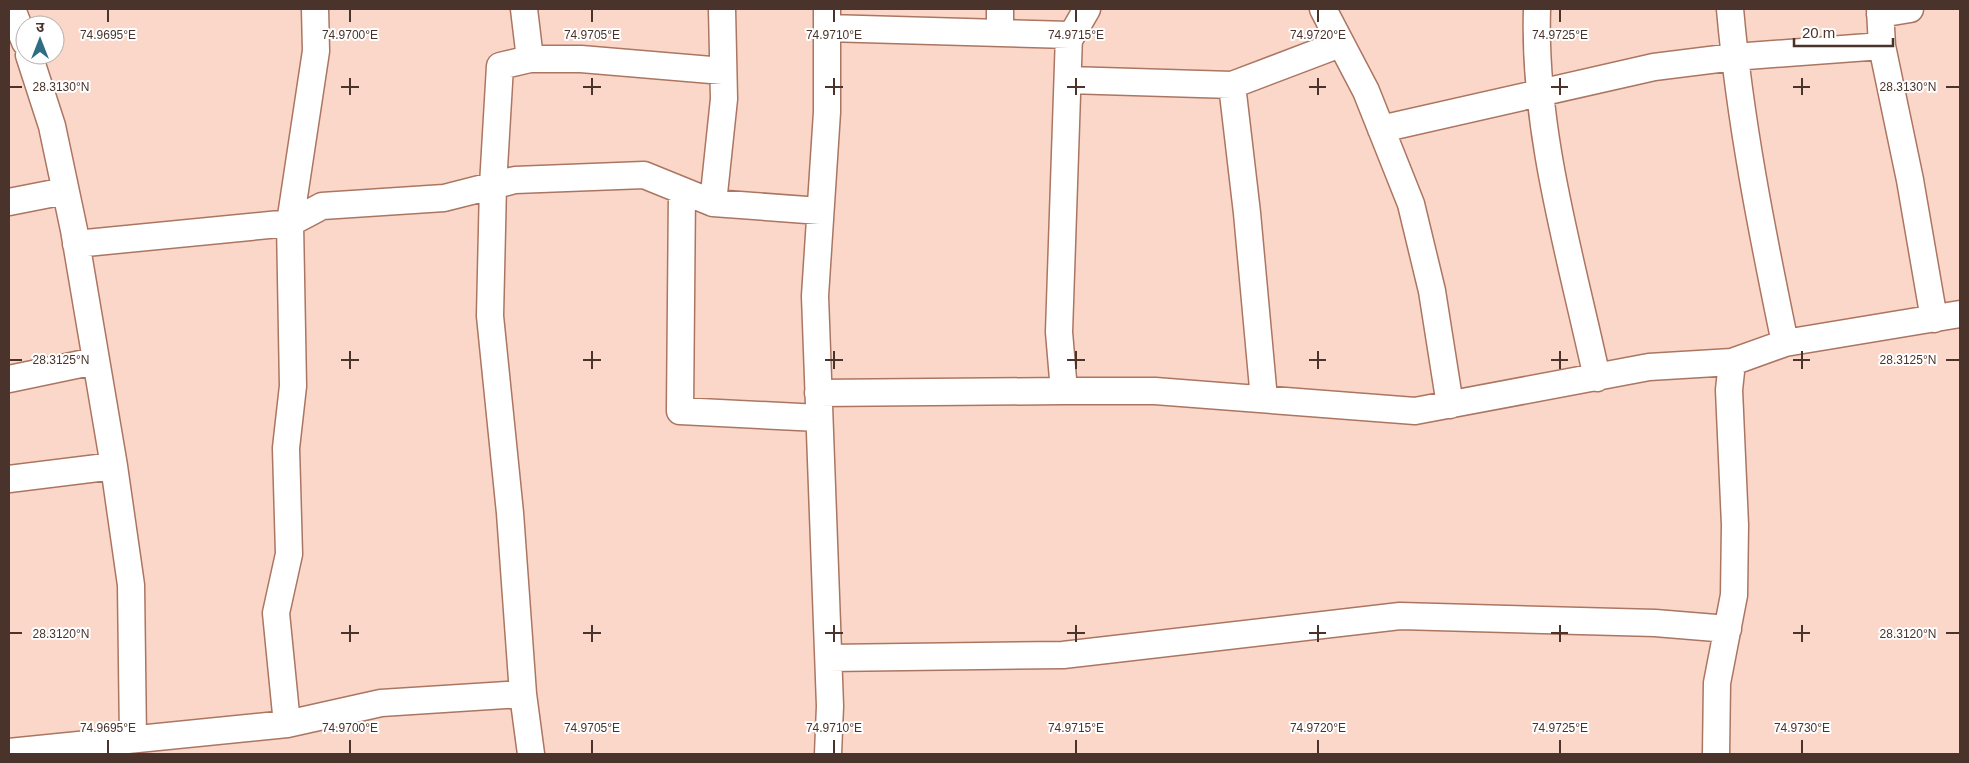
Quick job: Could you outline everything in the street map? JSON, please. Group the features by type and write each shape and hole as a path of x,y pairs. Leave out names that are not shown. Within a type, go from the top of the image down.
{"street":[{"path":"287,724 276,613 289,554 286,448 293,386 290,223 316,51 315,9"},
{"path":"524,9 530,59"},
{"path":"713,203 724,99 722,9"},
{"path":"1069,40 1086,9"},
{"path":"1323,9 1366,90 1411,204 1432,291 1450,406"},
{"path":"1538,9 1536,40 1546,144 1597,378"},
{"path":"1730,9 1734,57 1752,181 1785,343"},
{"path":"1910,9 1880,11 1882,46 1910,180 1934,318"},
{"path":"828,754 830,706 814,296 827,112 827,18 1000,21 1069,35 1059,332 1064,391"},
{"path":"1068,80 1232,85 1340,44"},
{"path":"1381,129 1654,67 1734,57 1882,46"},
{"path":"531,754 523,694 510,513 490,316 493,185 500,66 530,59 581,59 723,71"},
{"path":"32,65 52,126 66,191 114,466 131,585 133,739"},
{"path":"1232,85 1247,213 1264,399"},
{"path":"76,244 290,223 322,206 444,198 516,180 644,175 713,203 820,211"},
{"path":"9,202 66,191"},
{"path":"682,191 680,411 1064,391 1155,391 1415,412 1649,367 1732,362 1785,343 1960,314"},
{"path":"9,379 96,361"},
{"path":"1716,754 1717,683 1734,595 1735,525 1728,390 1732,362"},
{"path":"9,479 114,466"},
{"path":"828,658 1063,655 1400,616 1654,623 1728,629"},
{"path":"9,752 287,724 382,703 523,694"}]}
